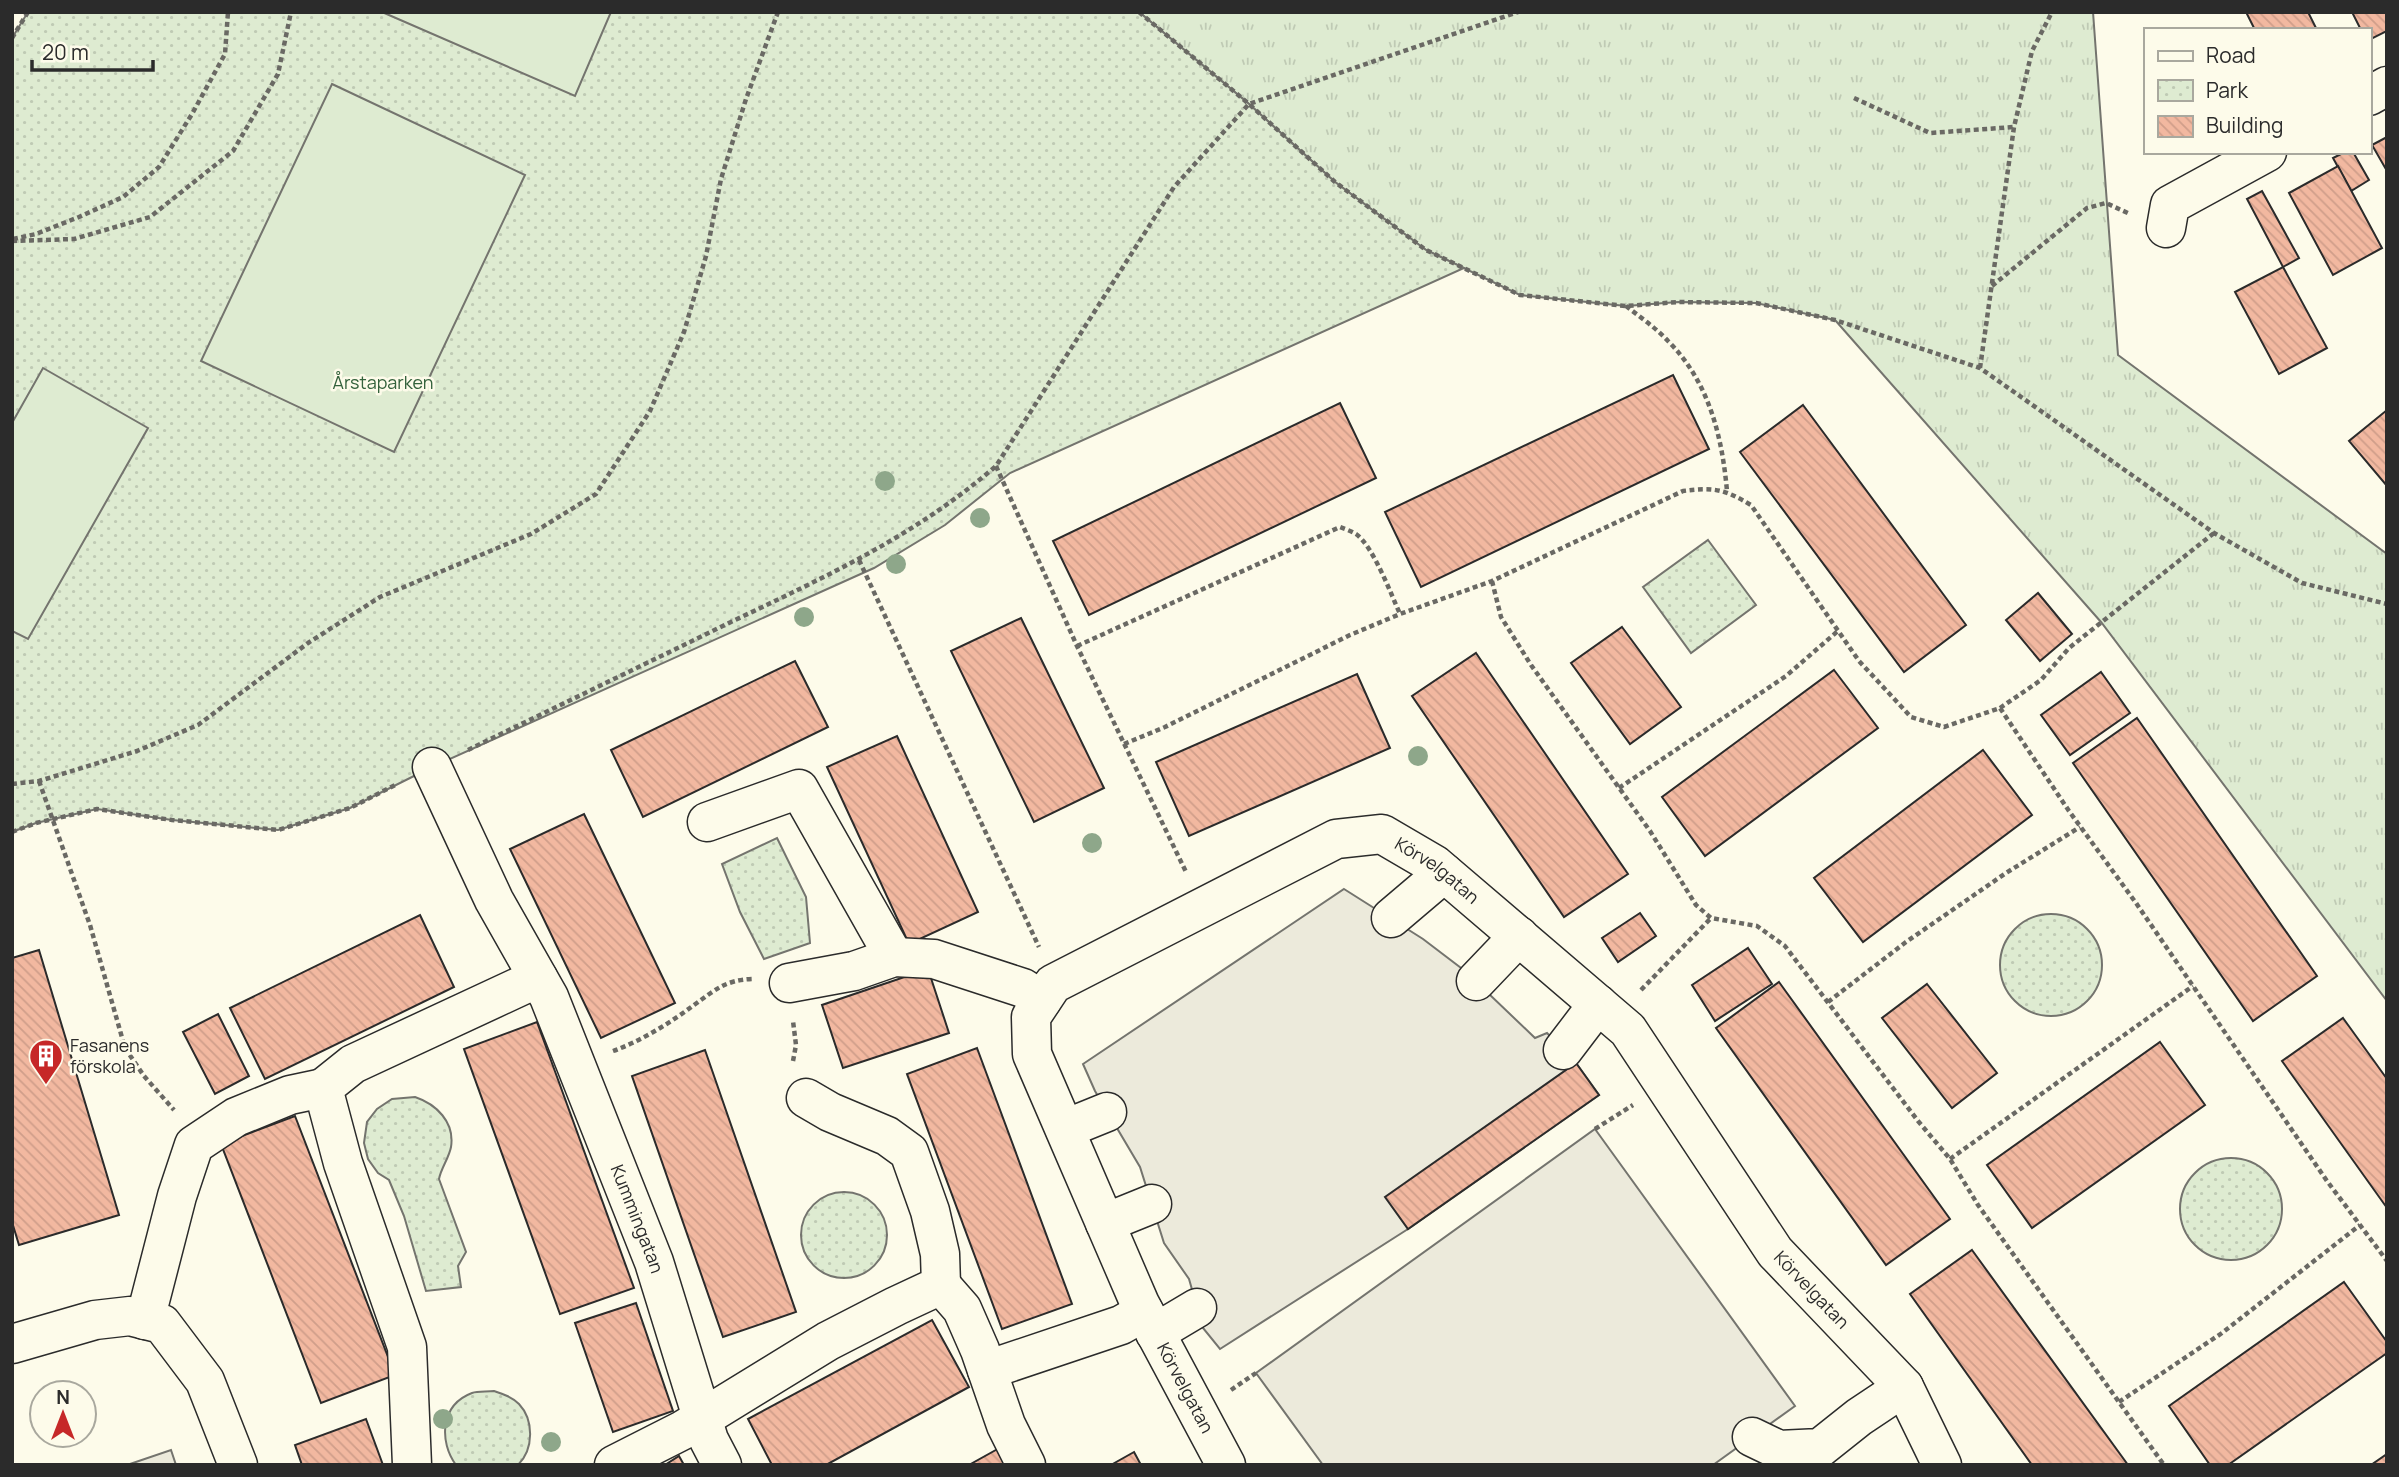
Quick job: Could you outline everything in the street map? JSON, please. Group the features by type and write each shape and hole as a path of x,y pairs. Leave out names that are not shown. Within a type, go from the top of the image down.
{"street":[{"path":"2371,95 2387,86"},
{"path":"2166,228 2170,205 2263,154"},
{"name":"Kummingatan","path":"432,767 494,900 549,997 654,1262 709,1440 722,1465"},
{"path":"707,822 799,789 894,957"},
{"name":"Körvelgatan","path":"1226,1465 1150,1322 1105,1223 1032,1054 1031,1017 1048,992 1202,908 1336,839 1382,834 1435,865 1628,1030 1775,1252 1904,1387 1942,1465"},
{"path":"1391,918 1444,873"},
{"path":"1476,981 1519,936"},
{"path":"789,983 853,971 894,957 934,959 1023,988 1048,992"},
{"path":"145,1320 177,1196 194,1145 202,1138 236,1117 290,1095 323,1088 353,1064 538,978"},
{"path":"1563,1050 1598,1004"},
{"path":"323,1088 343,1163 407,1347 412,1465"},
{"path":"806,1098 830,1112 887,1136 909,1152 930,1210 940,1254 941,1285 962,1309 1006,1425 1026,1465"},
{"path":"1065,1129 1107,1112"},
{"path":"1105,1223 1152,1205"},
{"path":"614,1465 702,1417 828,1341 941,1285"},
{"path":"987,1370 1121,1325 1150,1322 1197,1308"},
{"path":"12,1344 95,1320 130,1316 162,1324 205,1381 238,1465"},
{"path":"1752,1437 1779,1450 1820,1448 1859,1417 1904,1387"}],"path":[{"path":"12,38 29,12"},
{"path":"12,240 79,218 123,197 159,167 225,54 228,12"},
{"path":"12,240 74,239 150,217 233,151 278,74 291,12"},
{"path":"14,784 39,781 137,751 198,725 308,643 380,597 531,534 596,494 650,411 684,332 706,256 721,179 746,99 778,12"},
{"path":"1139,12 1249,104 1335,183 1426,250 1520,295 1626,306 1678,302 1756,303 1835,320 1980,368 2214,533 2302,583 2387,604"},
{"path":"12,831 97,809 172,820 278,830 350,808 859,560 931,517 996,466 1174,187 1249,104 1518,12"},
{"path":"1980,368 2014,127 2032,51 2052,12"},
{"path":"1854,97 1930,133 2014,127"},
{"path":"1991,287 2076,215 2092,206 2109,204 2166,228"},
{"path":"1626,306 1669,342 1689,368 1708,401 1720,434 1727,491"},
{"path":"996,466 1077,646 1202,908"},
{"path":"1124,744 1165,727 1350,635 1492,581 1683,491 1707,488 1727,491 1751,505 1860,662 1911,717 1944,727 2000,708 2041,680 2068,648 2214,533"},
{"path":"1077,646 1340,527 1358,536 1363,542 1382,573 1400,614"},
{"path":"859,560 1034,934 1048,992"},
{"path":"1492,581 1501,617 1531,665 1650,831 1696,905 1712,918 1757,926 1785,946 1950,1159 1978,1205 2164,1465"},
{"path":"1619,788 1786,676 1839,631"},
{"path":"2000,708 2327,1181 2387,1261"},
{"path":"39,781 90,925 125,1048 144,1076 202,1138"},
{"path":"1828,1002 1928,927 2006,873 2080,827"},
{"path":"1628,1030 1641,991 1712,918"},
{"path":"576,1064 631,1044 694,1006 714,989 737,979 775,978 789,983 796,1045 791,1070 806,1098"},
{"path":"1950,1159 2193,986"},
{"path":"2119,1402 2222,1333 2360,1225"}],"green space":[{"name":"Årstaparken","path":"28,12 1139,12 1249,104 1335,182 1426,250 1464,268 1010,473 945,525 874,568 432,767 350,808 278,830 172,820 97,809 36,823 12,832 12,38"},
{"path":"382,12 611,12 575,96"},
{"path":"1139,12 2093,12 2118,355 2387,554 2387,1001 2101,622 1835,320 1756,303 1678,302 1626,306 1520,295 1426,250 1335,182 1249,104"},
{"path":"332,84 525,175 394,452 201,361"},
{"path":"43,368 148,428 28,639 12,631 12,423"},
{"path":"1708,540 1756,605 1691,653 1643,587"},
{"path":"777,838 806,897 810,943 764,959 740,912 722,864"},
{"path":"2051,914 2070,918 2087,929 2098,946 2102,965 2098,984 2087,1001 2070,1012 2051,1016 2032,1012 2015,1001 2004,984 2000,965 2004,946 2015,929 2032,918"},
{"path":"415,1097 437,1109 450,1130 451,1147 439,1179 466,1252 458,1266 461,1287 426,1291 404,1216 389,1180 378,1173 368,1159 364,1143 367,1122 377,1109 392,1099"},
{"path":"2231,1158 2250,1162 2267,1173 2278,1190 2282,1209 2278,1228 2267,1245 2250,1256 2231,1260 2212,1256 2195,1245 2184,1228 2180,1209 2184,1190 2195,1173 2212,1162"},
{"path":"844,1192 861,1195 875,1204 884,1218 887,1235 884,1252 875,1266 861,1275 844,1278 827,1275 813,1266 804,1252 801,1235 804,1218 813,1204 827,1195"},
{"path":"494,1391 516,1402 524,1411 530,1434 527,1451 518,1465 456,1465 450,1456 445,1435 448,1415 461,1399 472,1393"}],"shaded area":[{"path":"1344,889 1423,939 1465,971 1535,1038 1547,1033 1576,1063 1599,1095 1408,1229 1220,1349 1203,1328 1189,1279 1164,1243 1140,1167 1095,1091 1083,1064"},
{"path":"1595,1129 1795,1406 1713,1465 1323,1465 1256,1373"},
{"path":"171,1450 176,1465 127,1465"}],"building":[{"path":"2246,12 2308,12 2316,28 2254,28"},
{"path":"2352,12 2387,12 2387,31 2371,39 2371,28 2360,28"},
{"path":"2387,137 2387,171 2372,145"},
{"path":"2341,154 2354,154 2369,180 2351,191 2333,158"},
{"path":"2338,166 2382,248 2333,275 2289,193"},
{"path":"2262,191 2299,258 2283,267 2247,199"},
{"path":"2283,267 2327,348 2279,374 2235,292"},
{"path":"1673,375 1709,449 1421,587 1385,512"},
{"path":"1340,403 1376,478 1089,615 1053,541"},
{"path":"1803,405 1966,625 1904,672 1740,452"},
{"path":"2387,410 2387,486 2349,441"},
{"path":"2038,593 2072,634 2040,661 2006,620"},
{"path":"1021,618 1104,788 1034,822 951,651"},
{"path":"1622,627 1681,707 1630,744 1571,663"},
{"path":"1476,653 1628,874 1564,917 1412,696"},
{"path":"795,661 828,727 643,817 611,750"},
{"path":"1834,670 1878,728 1705,856 1662,797"},
{"path":"2101,672 2130,713 2070,755 2041,715"},
{"path":"1357,674 1390,748 1189,836 1156,762"},
{"path":"2137,718 2317,976 2253,1021 2073,763"},
{"path":"897,736 978,912 909,944 827,767"},
{"path":"1983,750 2032,815 1863,942 1814,878"},
{"path":"584,814 675,1003 601,1038 510,849"},
{"path":"1640,913 1656,936 1618,962 1602,938"},
{"path":"420,915 454,987 265,1079 230,1008"},
{"path":"1748,948 1772,984 1715,1021 1692,985"},
{"name":"Fasanens förskola","path":"39,950 119,1215 19,1245 12,1222 12,958"},
{"path":"928,969 949,1033 843,1068 822,1005"},
{"path":"1779,982 1950,1219 1886,1265 1716,1028"},
{"path":"1927,984 1997,1073 1952,1108 1882,1018"},
{"path":"218,1014 249,1076 215,1094 183,1032"},
{"path":"2343,1018 2387,1079 2387,1208 2282,1061"},
{"path":"537,1022 634,1288 560,1314 464,1049"},
{"path":"2160,1042 2205,1105 2032,1228 1987,1165"},
{"path":"977,1048 1072,1304 1002,1329 907,1074"},
{"path":"705,1050 796,1312 723,1337 632,1076"},
{"path":"1576,1063 1599,1095 1408,1229 1385,1197"},
{"path":"295,1116 395,1375 321,1403 221,1144"},
{"path":"1972,1250 2128,1465 2032,1465 1910,1294"},
{"path":"2344,1282 2387,1342 2387,1353 2228,1465 2210,1465 2169,1406"},
{"path":"636,1303 673,1411 613,1432 575,1323"},
{"path":"932,1320 969,1387 826,1465 772,1465 748,1419"},
{"path":"366,1419 383,1465 302,1465 295,1445"},
{"path":"1003,1446 1014,1465 969,1465"},
{"path":"1134,1452 1141,1465 1111,1465"},
{"path":"2387,1454 2387,1465 2371,1465"},
{"path":"679,1456 684,1465 665,1465"}],"place":[{"name":"Fasanens förskola","path":"46,1086"}]}
